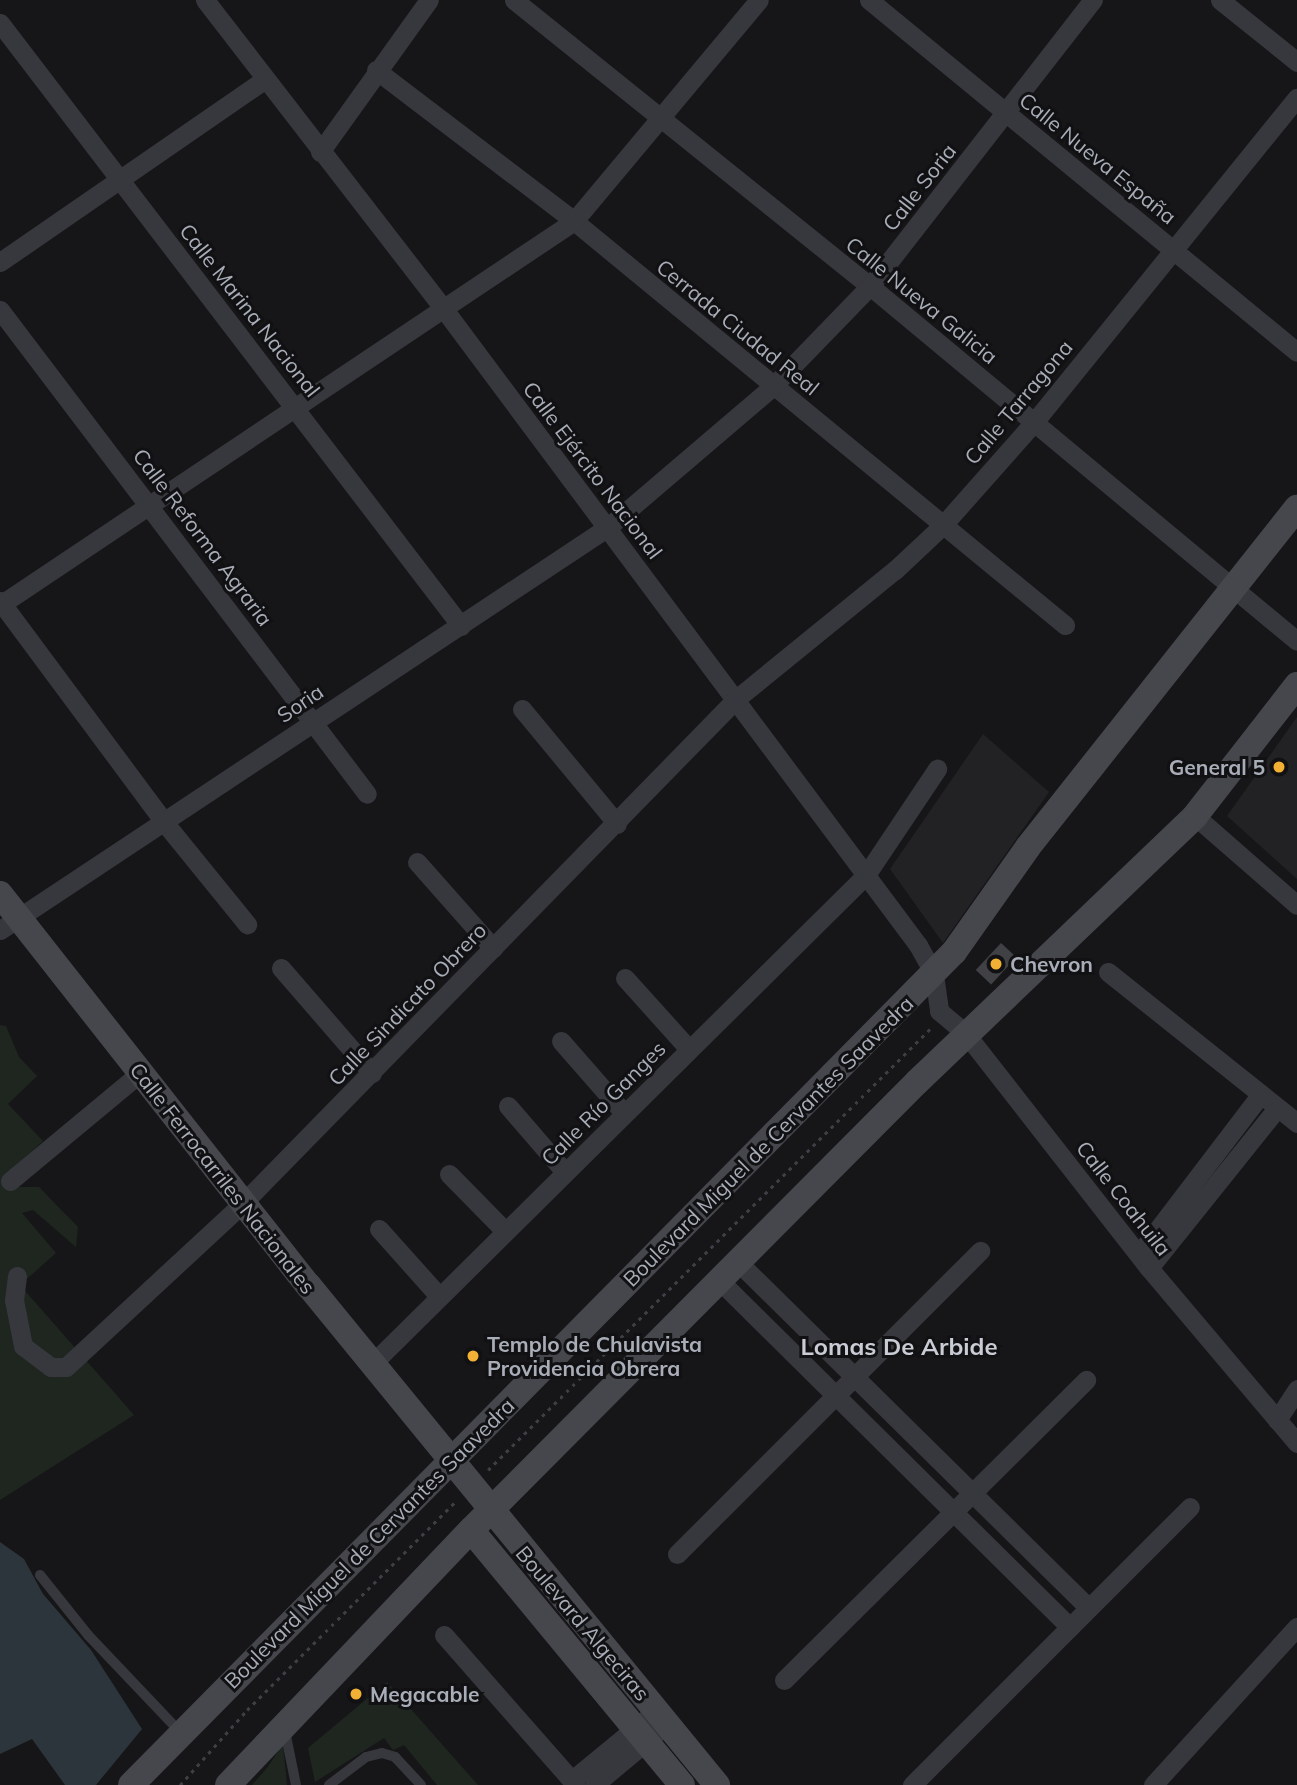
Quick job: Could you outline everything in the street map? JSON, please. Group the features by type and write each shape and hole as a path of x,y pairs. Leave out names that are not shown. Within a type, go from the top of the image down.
{"main road":[{"name":"Boulevard Miguel de Cervantes Saavedra","path":"139,1781 182,1733 450,1460 934,974 1231,589 1297,508"},
{"path":"228,1785 471,1530 966,1034 1195,816 1297,685"},
{"name":"Calle Ferrocarriles Nacionales","path":"0,894 9,924 140,1073 450,1460"},
{"name":"Boulevard Algeciras","path":"450,1460 718,1785"},
{"name":"Boulevard Algeciras","path":"471,1530 682,1785"}],"street":[{"name":"Calle Ejército Nacional","path":"205,0 608,527 918,945 934,974"},
{"path":"320,152 376,70 429,0"},
{"name":"Calle Nueva Galicia","path":"513,0 870,286 1035,421 1231,589 1297,641"},
{"path":"247,924 164,822 1,603 574,221 663,119 758,0"},
{"name":"Calle Nueva España","path":"869,0 1297,352"},
{"name":"Calle Soria","path":"608,527 774,385 870,286 1093,0"},
{"path":"1220,0 1297,62"},
{"name":"Calle Marina Nacional","path":"0,23 461,625"},
{"name":"Cerrada Ciudad Real","path":"376,70 574,221 1065,625"},
{"path":"0,262 265,79"},
{"name":"Calle Tarragona","path":"736,699 895,570 943,524 1035,421 1297,98"},
{"name":"Calle Reforma Agraria","path":"0,310 150,504 367,794"},
{"name":"Soria","path":"9,924 608,527"},
{"name":"Calle Sindicato Obrero","path":"17,1276 14,1300 23,1346 51,1367 66,1367 244,1202 617,824 736,699"},
{"path":"522,709 617,824"},
{"name":"Calle Río Ganges","path":"372,1363 866,875 937,769"},
{"path":"1195,816 1297,905"},
{"path":"417,862 494,948"},
{"path":"281,968 372,1073"},
{"path":"1108,972 1297,1123"},
{"path":"934,974 935,1004 943,1016"},
{"path":"625,978 690,1049"},
{"name":"Calle Coahuila","path":"943,1016 966,1034 1144,1261 1297,1443"},
{"path":"561,1041 624,1113"},
{"path":"10,1181 140,1073"},
{"path":"1144,1261 1260,1095"},
{"path":"508,1106 565,1172"},
{"path":"1144,1261 1276,1108"},
{"path":"449,1174 505,1231"},
{"path":"379,1229 439,1296"},
{"path":"677,1554 981,1251"},
{"path":"740,1263 1089,1608"},
{"path":"720,1282 1070,1627"},
{"path":"784,1680 1086,1380"},
{"path":"1277,1420 1297,1389"},
{"path":"912,1785 1190,1507"},
{"path":"1153,1785 1297,1628"},
{"path":"444,1635 574,1783 641,1736"},
{"path":"594,1785 661,1717"}],"lane":[{"path":"40,1576 126,1678 182,1733"},
{"path":"284,1724 296,1785"},
{"path":"329,1785 366,1757 382,1753 395,1757 421,1785"}],"path":[{"path":"180,1785 315,1640 943,1016"}],"shaded area":[{"name":"General 5","path":"1297,717 1297,879 1227,816"},
{"path":"983,734 1049,792 943,943 890,869"},
{"path":"0,1025 6,1026 19,1057 37,1076 8,1104 43,1141 8,1173 11,1187 39,1187 78,1227 76,1247 33,1210 22,1213 56,1253 20,1285 134,1415 0,1500"},
{"path":"0,1542 24,1559 43,1594 91,1650 142,1729 96,1785 65,1785 32,1739 0,1754"},
{"path":"387,1682 478,1785 437,1785 404,1745 393,1750 384,1738 315,1782 308,1748"},
{"path":"283,1744 287,1785 252,1785 267,1768"}],"building":[{"name":"Chevron","path":"1001,943 1016,957 991,984 976,970"}],"place":[{"name":"General 5","path":"1279,767"},
{"name":"Chevron","path":"996,964"},
{"name":"Templo de Chulavista Providencia Obrera","path":"473,1356"},
{"name":"Megacable","path":"356,1694"}],"district":[{"name":"Lomas De Arbide","path":"899,1347"}]}
